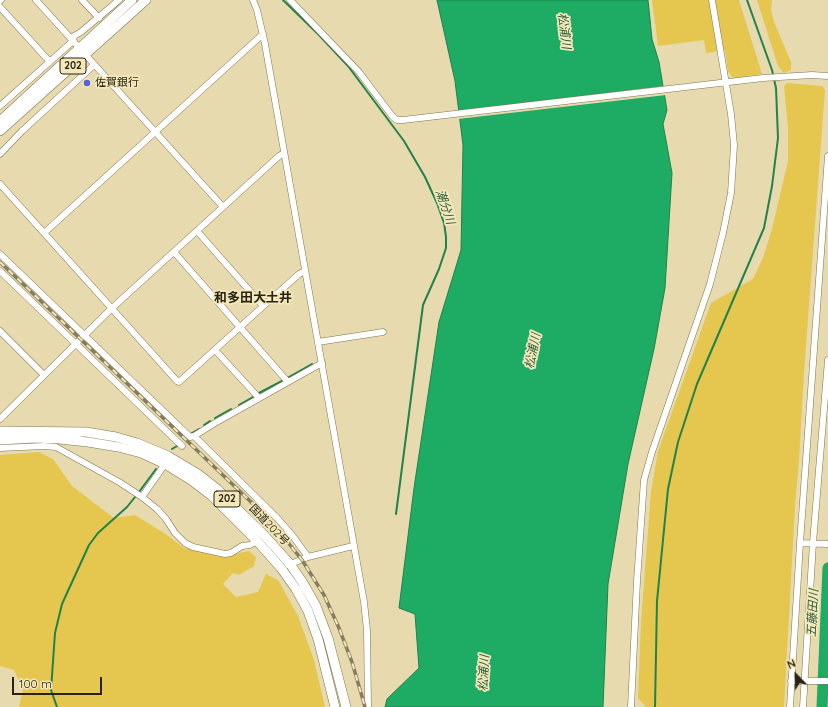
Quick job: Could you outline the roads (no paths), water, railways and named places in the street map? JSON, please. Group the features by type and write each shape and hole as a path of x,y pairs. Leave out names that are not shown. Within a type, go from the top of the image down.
{"highway":[{"name":"202","path":"0,120 132,0"},
{"name":"202","path":"0,131 80,48 146,0"},
{"name":"国道202号","path":"0,431 86,432 116,437 137,443 168,456 198,474 217,489 264,535 290,564 303,583 316,606 328,638 346,707"},
{"name":"国道202号","path":"0,440 35,438 57,443 88,442 118,447 141,454 165,464 191,480 212,496 281,568 296,589 318,639 335,707"}],"street":[{"path":"36,0 223,207"},
{"path":"82,0 98,18"},
{"path":"80,48 74,36 81,32 119,0"},
{"path":"253,0 263,34 364,602 367,630 368,707"},
{"path":"290,0 359,72 392,117 397,120 781,76 828,76"},
{"path":"632,707 637,581 644,480 654,445 710,284 731,193 734,145 712,0"},
{"path":"0,7 50,62"},
{"path":"44,233 263,34"},
{"path":"0,106 50,62 80,48"},
{"path":"0,154 22,131 94,65"},
{"path":"0,419 111,309 284,153"},
{"path":"790,707 800,543 828,156"},
{"path":"0,184 111,309 179,382 299,274 305,271"},
{"path":"197,231 263,306"},
{"path":"174,252 288,382"},
{"path":"0,254 190,437 322,363"},
{"path":"0,271 182,446"},
{"path":"0,331 44,375"},
{"path":"318,342 383,332"},
{"path":"215,350 259,398"},
{"path":"803,707 813,544 828,360"},
{"path":"194,436 277,518 308,557"},
{"path":"0,448 44,446 57,443 142,497 157,509 166,518 175,533 185,543 192,547 225,554 231,553 242,546 257,542"},
{"path":"142,497 165,464"},
{"path":"800,543 826,544"},
{"path":"281,568 308,557 353,546"},
{"path":"791,681 828,681"}],"water":[{"name":"松浦川","path":"437,0 648,0 652,39 659,62 667,110 663,124 672,173 665,288 654,349 628,464 608,584 603,707 385,707 387,699 419,668 415,614 399,608 414,488 439,322 461,250 463,145 455,81"}],"waterway":[{"name":"潮分川","path":"283,0 348,66 404,141 425,177 444,223 446,248 439,269 423,305 396,514"},
{"path":"655,707 657,601 668,489 678,442 697,384 764,228 772,186 778,138 776,88 772,70 747,0"},
{"path":"289,377 312,364"},
{"path":"259,393 282,381"},
{"path":"239,405 253,397"},
{"path":"215,418 231,409"},
{"path":"204,425 210,421"},
{"path":"192,433 199,429"},
{"path":"172,449 177,446"},
{"path":"139,492 156,469"},
{"path":"57,707 51,690 55,633 62,604 89,545 98,533 127,507 135,497"},
{"name":"五藤田川","path":"822,707 828,568"}],"railway":[{"path":"0,262 250,501 282,535 302,560 324,595 352,662 365,707"}],"place":[{"name":"佐賀銀行","path":"87,83"}],"district":[{"name":"和多田大土井","path":"253,298"}]}
